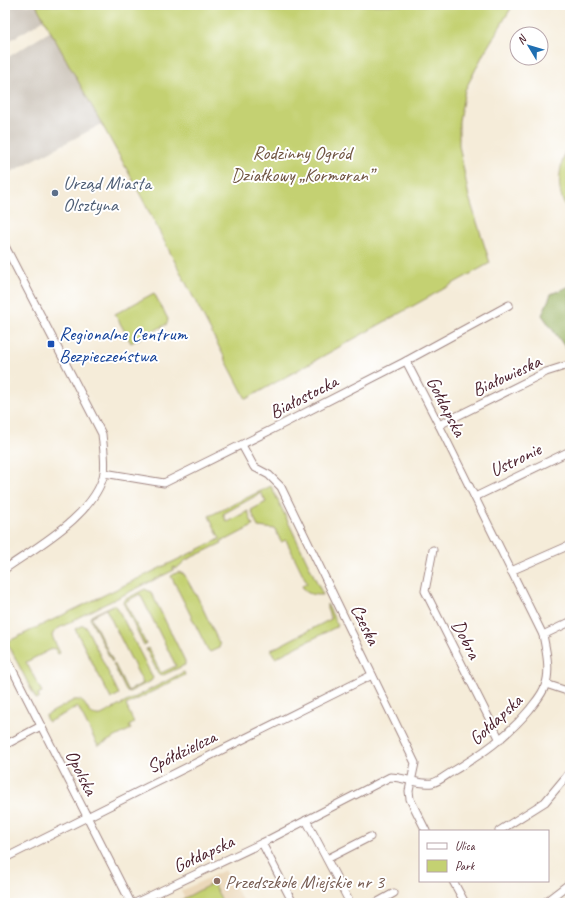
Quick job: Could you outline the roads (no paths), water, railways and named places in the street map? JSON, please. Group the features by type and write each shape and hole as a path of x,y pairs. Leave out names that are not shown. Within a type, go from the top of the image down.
{"street":[{"path":"5,246 102,434 105,462 101,483 85,508 66,526 5,569"},
{"name":"Białostocka","path":"104,473 164,483 406,361 509,305"},
{"name":"Gołdapska","path":"135,903 262,843 390,777 400,777 421,783 433,783 476,758 500,740 520,721 541,695 546,684 548,657 543,635 406,361"},
{"name":"Białowieska","path":"439,425 546,372 565,366"},
{"name":"Czeska","path":"242,445 254,467 269,475 281,487 415,763 409,791 410,800 425,830"},
{"name":"Ustronie","path":"475,497 570,451"},
{"path":"511,571 570,545"},
{"name":"Dobra","path":"433,550 425,591 500,740"},
{"path":"543,635 570,622"},
{"name":"Opolska","path":"5,655 131,903"},
{"name":"Spółdzielcza","path":"5,858 86,816 372,674"},
{"path":"546,684 570,692"},
{"path":"5,745 41,726"},
{"path":"502,830 545,802 570,772"},
{"path":"306,820 350,903"},
{"path":"327,859 370,837"},
{"path":"262,843 293,903"},
{"path":"454,882 464,903"},
{"path":"544,903 570,883"},
{"path":"376,903 394,894"}],"place":[{"name":"Urząd Miasta Olsztyna","path":"55,193"},
{"name":"Regionalne Centrum Bezpieczeństwa","path":"51,344"},
{"name":"Przedszkole Miejskie nr 3","path":"217,881"}],"park label":[{"name":"Rodzinny Ogród Działkowy „Kormoran”","path":"302,163"}]}
